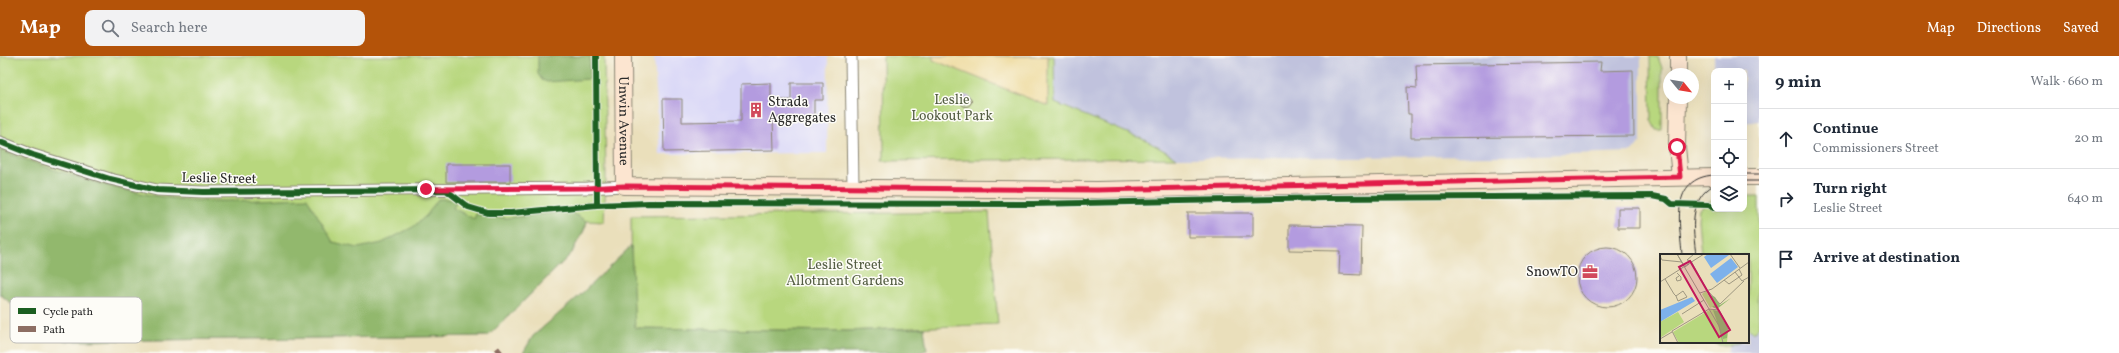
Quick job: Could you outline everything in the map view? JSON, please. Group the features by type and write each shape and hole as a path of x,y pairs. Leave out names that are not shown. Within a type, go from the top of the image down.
{"street":[{"name":"Unwin Avenue","path":"623,56 624,186"},
{"path":"851,56 853,188"},
{"path":"1678,56 1678,68"},
{"path":"1678,104 1677,147 1680,177"},
{"name":"Leslie Street","path":"0,142 33,155 103,177 158,190 249,192 587,188 624,186 1097,190 1711,177"},
{"path":"1747,177 1759,177"}],"shaded area":[{"path":"654,56 828,56 827,153 660,154"},
{"path":"1054,56 1641,56 1641,141 1632,152 1508,156 1177,158 1146,141 1055,103"},
{"path":"1714,56 1759,56 1759,121 1747,123 1747,68 1714,68"},
{"path":"1759,299 1759,353 1727,353 1729,343 1749,343 1749,310"}],"green space":[{"path":"0,56 604,56 606,179 604,222 587,221 586,226 572,253 488,336 142,340 142,297 10,297 10,302 0,294"},
{"path":"538,56 590,56 590,79 547,82 542,80 538,74"},
{"name":"Leslie Lookout Park","path":"883,56 1054,56 1055,103 1147,141 1177,158 882,161 884,156"},
{"path":"1650,56 1658,57 1662,68 1662,130 1656,130 1651,120"},
{"path":"0,150 46,167 116,188 164,197 217,201 307,198 333,242 358,248 382,243 413,227 427,215 438,199 451,199 456,203 453,208 474,219 476,214 506,218 569,211 586,221 584,230 572,253 488,336 142,340 142,297 10,297 10,302 0,294"},
{"path":"1747,196 1759,196 1759,269 1757,269 1759,326 1753,333 1749,329 1749,254 1701,254 1698,220 1699,209 1711,200 1711,212 1747,212"},
{"name":"Leslie Street Allotment Gardens","path":"989,212 998,324 846,331 632,328 631,216"},
{"path":"631,246 635,328 846,331 924,328 927,350 917,353 523,353 533,336 578,297"},
{"path":"1714,343 1738,343 1726,346"}],"sand":[{"path":"933,56 1048,56 1048,106 933,60"}],"building":[{"path":"1601,62 1600,71 1633,70 1634,136 1411,138 1411,114 1408,114 1407,87 1417,88 1416,65"},
{"name":"Strada Aggregates","path":"771,83 771,100 791,100 791,83 823,83 823,100 814,100 814,117 773,117 774,150 664,152 663,99 682,99 682,122 741,121 741,84"},
{"path":"966,95 970,97 972,101 970,105 966,107 962,105 960,101 962,97"},
{"path":"446,164 510,164 510,182 446,182"},
{"path":"1618,208 1640,208 1640,228 1618,228"},
{"path":"1188,213 1253,213 1253,237 1188,237"},
{"path":"1289,225 1362,226 1361,275 1339,274 1340,251 1289,250"},
{"path":"1607,247 1624,252 1632,260 1637,277 1632,294 1624,302 1607,307 1590,302 1582,294 1577,277 1582,260 1590,252"}],"tram line":[{"path":"1747,174 1759,174"},
{"path":"1682,254 1679,217 1680,204 1684,193 1690,184 1700,178 1711,176"},
{"path":"1747,181 1759,181"},
{"path":"1696,254 1694,216 1696,207 1700,198 1711,187"}],"marked path":[{"path":"497,348 501,353"}],"cycle path":[{"path":"596,56 597,205"},
{"path":"0,142 33,155 110,179 157,190 203,192 446,190 468,207 488,213 511,213 597,205 649,203 1033,204 1329,198 1652,196 1666,199 1672,204 1711,206"}],"place":[{"name":"Strada Aggregates","path":"756,110"},
{"name":"SnowTO","path":"1590,272"}],"route":[{"path":"426,189 532,189 624,186 1097,190 1680,177 1677,147"}]}
